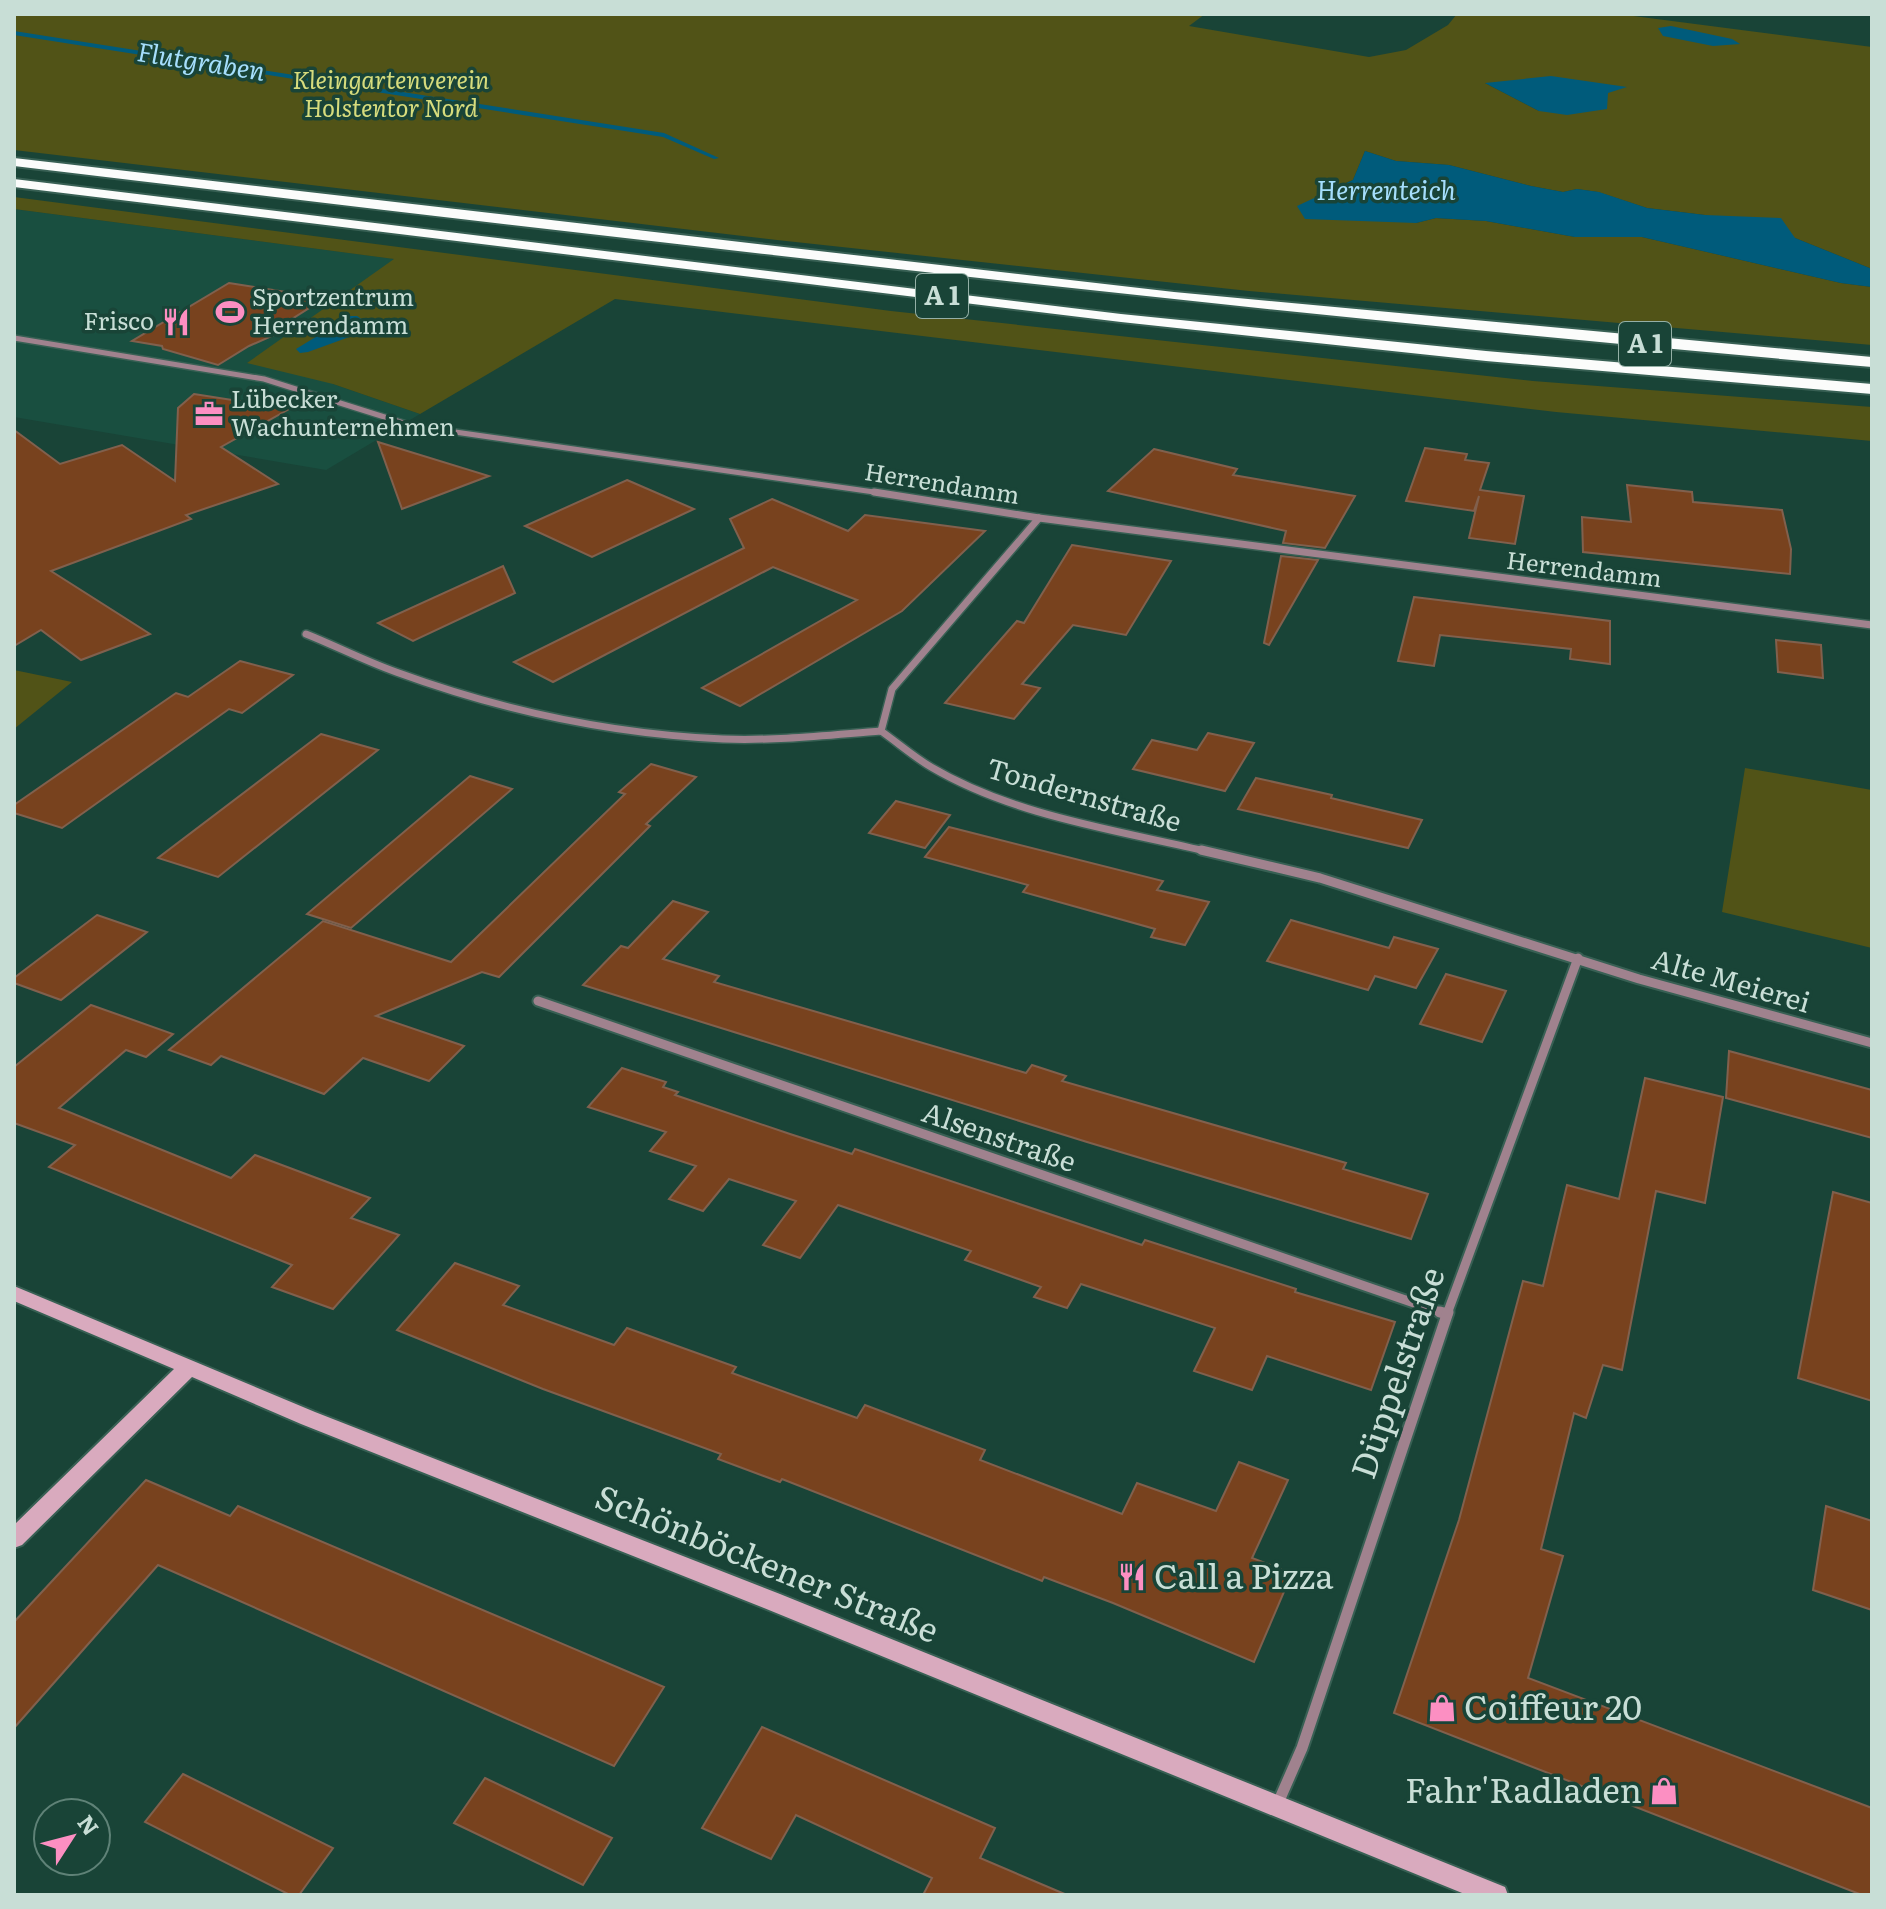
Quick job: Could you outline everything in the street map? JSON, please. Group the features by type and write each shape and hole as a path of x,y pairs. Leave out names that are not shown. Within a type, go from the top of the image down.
{"highway":[{"name":"A 1","path":"14,162 992,278 1419,323 1872,362"},
{"name":"A 1","path":"14,183 1121,318 1486,356 1872,389"},
{"path":"1419,323 1872,351"}],"main road":[{"name":"Schönböckener Straße","path":"14,1293 188,1368 1496,1895"},
{"path":"14,1539 188,1368"}],"street":[{"name":"Herrendamm","path":"14,338 264,379 413,426 1039,518 1872,625"},
{"path":"306,634 395,671 493,703 580,720 723,739 792,738 881,731 892,689 1039,518"},
{"name":"Tondernstraße","path":"881,731 931,767 984,793 1046,813 1320,878 1578,958"},
{"name":"Alte Meierei","path":"1578,958 1639,979 1872,1043"},
{"name":"Düppelstraße","path":"1276,1808 1302,1748 1447,1314 1578,958"},
{"name":"Alsenstraße","path":"538,1001 1447,1314"}],"shaded area":[{"path":"14,209 395,259 333,384 420,414 326,470 14,417"}],"green space":[{"name":"Kleingartenverein Holstentor Nord","path":"14,14 1205,14 1189,26 1369,57 1406,50 1448,25 1457,14 1618,14 1872,47 1872,269 1795,238 1705,215 1647,208 1598,192 1577,189 1563,192 1531,186 1449,165 1396,161 1365,151 1353,180 1333,188 1416,223 1436,218 1486,221 1575,237 1642,237 1841,283 1872,287 1872,345 1249,291 777,240 14,150","holes":["1485,83 1625,87 1539,111"]},
{"path":"14,197 891,311 1533,381 1872,407 1872,441 1556,412 615,299 420,414 333,384 247,363 394,259 14,209"},
{"path":"14,670 72,682 14,729"},
{"path":"1745,768 1872,790 1872,948 1722,912"}],"water":[{"path":"1671,26 1732,39 1740,44 1713,46 1663,36 1658,28"},
{"path":"1551,76 1627,87 1608,93 1607,109 1567,115 1539,111 1485,83"},
{"name":"Herrenteich","path":"1365,151 1396,161 1449,165 1563,192 1577,189 1599,192 1647,208 1705,215 1781,218 1795,238 1872,269 1872,287 1841,283 1642,237 1575,237 1486,221 1436,218 1416,223 1305,219 1297,206 1353,180"},
{"path":"350,316 357,316 374,328 308,352 300,353 296,349"}],"building":[{"path":"229,283 325,298 292,319 281,332 249,346 218,365 163,349 162,346 132,341"},
{"path":"194,394 289,409 221,447 278,484 186,515 191,519 51,571 150,634 81,660 41,630 14,646 14,430 60,464 122,445 175,481 178,408"},
{"path":"378,442 489,476 402,509"},
{"path":"1425,448 1467,454 1465,460 1489,463 1480,490 1524,496 1515,544 1469,538 1479,496 1474,511 1406,501"},
{"path":"1154,449 1237,469 1233,475 1355,496 1325,548 1283,543 1286,531 1108,491"},
{"path":"627,480 694,509 592,557 525,526"},
{"path":"1627,485 1692,492 1693,502 1782,510 1791,549 1790,574 1583,552 1582,517 1631,522"},
{"path":"772,499 848,531 865,515 985,531 902,611 740,706 702,688 857,600 773,567 553,682 514,662 744,548 730,519"},
{"path":"1072,545 1171,561 1126,635 1073,625 1022,684 1040,688 1014,719 945,703 1017,621 1024,623"},
{"path":"1281,556 1318,560 1269,645 1264,643"},
{"path":"503,566 515,593 413,641 378,623"},
{"path":"1414,597 1610,621 1610,664 1570,659 1571,649 1440,635 1434,666 1398,661"},
{"path":"1776,640 1821,645 1823,678 1778,672"},
{"path":"240,661 293,675 242,713 229,709 62,828 14,813 14,805 176,693 188,697"},
{"path":"1208,733 1254,743 1225,791 1133,769 1152,740 1197,750"},
{"path":"321,734 378,750 218,877 158,858"},
{"path":"651,764 696,777 646,824 650,826 499,977 482,972 376,1016 464,1046 429,1081 363,1058 324,1094 221,1056 211,1065 169,1050 323,921 451,962 625,794 619,792"},
{"path":"470,776 512,789 351,928 307,914"},
{"path":"1256,778 1422,820 1408,848 1238,809"},
{"path":"896,801 950,815 925,848 869,833"},
{"path":"949,827 1163,881 1157,890 1209,902 1185,945 1151,937 1155,929 1023,892 1028,885 925,857"},
{"path":"673,901 708,912 663,959 719,976 714,982 1026,1073 1032,1065 1066,1076 1062,1081 1346,1163 1343,1169 1428,1194 1411,1239 583,985 621,946 628,948"},
{"path":"97,915 147,932 61,1000 14,983 14,978"},
{"path":"1291,920 1389,948 1394,937 1438,949 1416,988 1375,976 1368,990 1267,961"},
{"path":"1446,974 1506,991 1482,1042 1420,1024"},
{"path":"91,1005 173,1034 146,1057 126,1050 59,1108 231,1178 255,1155 370,1198 351,1218 399,1235 333,1309 272,1287 292,1265 49,1167 75,1145 14,1123 14,1067"},
{"path":"1729,1051 1872,1090 1872,1138 1726,1098"},
{"path":"622,1068 666,1082 663,1087 678,1092 675,1095 790,1134 852,1154 855,1149 1142,1245 1145,1240 1296,1289 1295,1292 1395,1322 1371,1390 1267,1356 1252,1390 1194,1371 1215,1328 1081,1284 1067,1308 1034,1297 1041,1287 965,1260 971,1251 838,1205 800,1258 763,1245 796,1201 729,1179 703,1211 669,1199 696,1166 650,1151 666,1132 588,1107"},
{"path":"1645,1078 1723,1097 1705,1203 1656,1191 1622,1370 1603,1365 1586,1418 1574,1413 1541,1549 1563,1556 1528,1678 1872,1808 1872,1895 1862,1895 1394,1713 1459,1520 1523,1281 1543,1286 1567,1185 1619,1199"},
{"path":"1833,1192 1872,1203 1872,1401 1798,1378"},
{"path":"455,1263 519,1286 503,1305 614,1345 627,1328 736,1367 732,1373 857,1418 865,1405 985,1450 980,1460 1122,1514 1137,1483 1216,1511 1239,1462 1288,1480 1252,1558 1292,1573 1254,1662 1113,1603 1044,1577 1042,1581 782,1479 780,1482 718,1459 721,1454 543,1389 397,1330"},
{"path":"146,1480 230,1516 238,1506 664,1687 614,1766 158,1565 14,1728 14,1622"},
{"path":"1826,1506 1872,1521 1872,1610 1813,1590"},
{"path":"762,1727 995,1828 980,1858 1067,1895 923,1895 932,1878 796,1815 771,1859 702,1828"},
{"path":"183,1774 333,1848 299,1895 290,1895 145,1822"},
{"path":"485,1778 612,1838 583,1885 454,1823"}],"waterway":[{"name":"Flutgraben","path":"14,33 664,135 716,158"}],"place":[{"name":"Sportzentrum Herrendamm","path":"230,312"},
{"name":"Frisco","path":"176,322"},
{"name":"Lübecker Wachunternehmen","path":"209,414"},
{"name":"Call a Pizza","path":"1132,1577"},
{"name":"Coiffeur 20","path":"1442,1708"},
{"name":"Fahr'Radladen","path":"1664,1791"}]}
